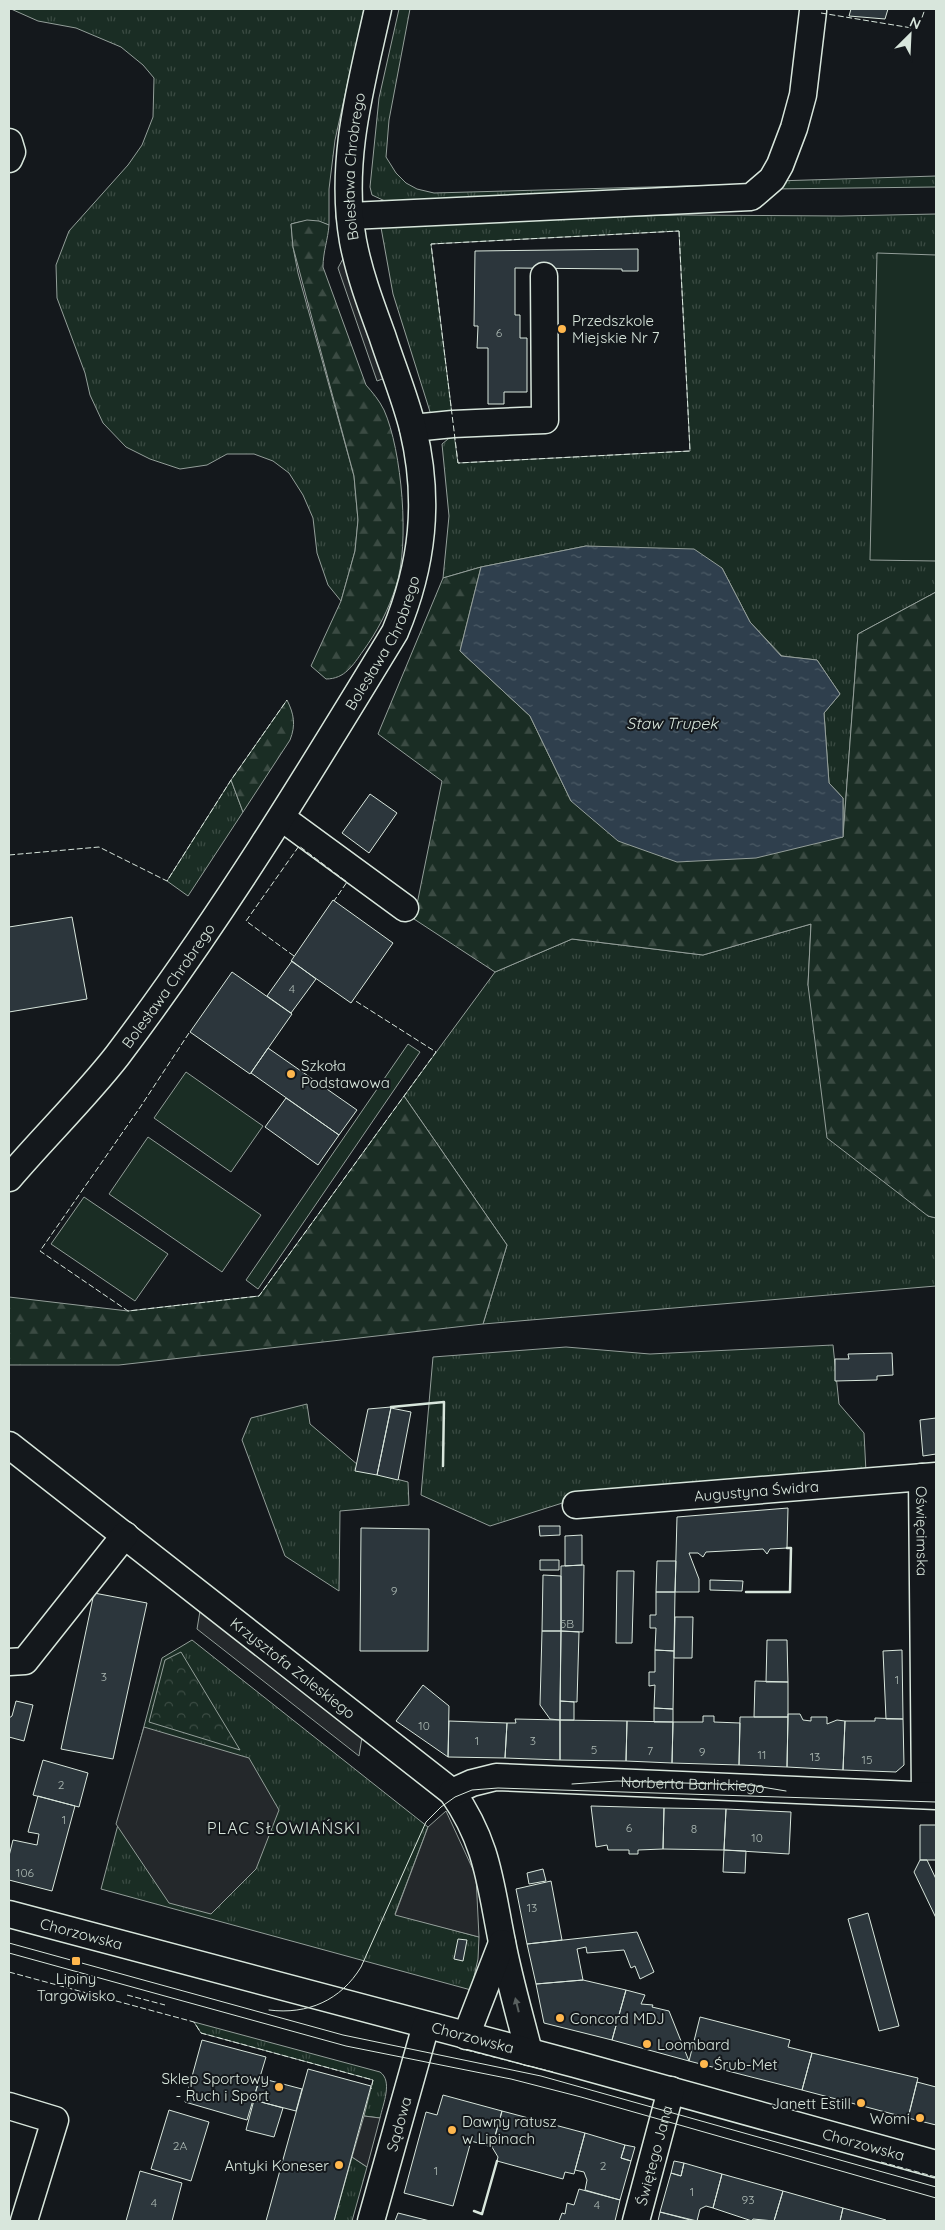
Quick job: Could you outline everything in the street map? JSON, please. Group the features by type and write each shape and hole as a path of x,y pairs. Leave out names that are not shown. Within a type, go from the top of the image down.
{"street":[{"name":"Bolesława Chrobrego","path":"9,1178 116,1057 226,904 282,818 395,632 407,603 423,524 423,495 413,428 369,297 353,242 348,182 354,120 378,9"},
{"path":"350,216 751,197 772,179 780,165 794,128 803,95 813,12"},
{"path":"9,142 12,152 9,159"},
{"path":"413,428 453,424 545,420 544,276"},
{"path":"282,818 405,908"},
{"name":"Krzysztofa Zaleskiego","path":"9,1445 452,1792 463,1807 480,1841 490,1872 502,1943 529,2052"},
{"name":"Augustyna Świdra","path":"576,1505 929,1476"},
{"name":"Oświęcimska","path":"929,1476 931,1795"},
{"path":"9,1662 25,1660 125,1535"},
{"name":"Norberta Barlickiego","path":"452,1792 472,1783 496,1777 931,1795"},
{"name":"Chorzowska","path":"9,1914 671,2090 936,2164"},
{"path":"466,2036 502,1943"},
{"name":"Sądowa","path":"371,2221 426,2025"},
{"name":"Świętego Jana","path":"636,2221 671,2090"},
{"path":"9,2106 55,2120 24,2221"}],"green space":[{"path":"11,9 364,9 335,140 329,189 329,225 310,221 291,224 298,273 354,476 358,520 355,551 341,601 328,585 317,553 313,518 303,495 289,473 273,461 254,454 227,454 207,465 180,469 150,459 126,447 103,423 90,395 85,373 57,298 56,265 69,231 128,165 142,145 153,117 154,78 143,65 121,47 76,28 38,21"},
{"path":"399,9 410,9 389,120 386,157 396,173 406,183 417,189 434,193 757,184 398,203 385,201 372,195 370,187 379,98"},
{"path":"936,176 936,187 771,189 776,181"},
{"path":"936,214 936,592 858,634 843,837 843,798 829,783 824,713 840,694 817,660 782,656 750,622 722,568 586,546 481,567 443,578 449,516 442,444 454,434 458,463 690,451 679,231 431,244 452,414 431,415 393,294 380,222 682,215 841,216"},
{"path":"307,220 319,221 329,225 323,267 366,385 382,406 390,427 402,498 403,547 396,586 390,603 368,644 352,666 338,677 326,679 311,666 341,601 355,551 358,520 354,476 293,247 291,224"},
{"path":"877,253 936,255 936,561 870,560"},
{"path":"481,567 460,651 530,716 571,801 843,837 858,634 936,592 936,1218 928,1216 827,1138 808,985 811,924 703,955 572,939 495,972 414,919 442,781 378,734 443,578"},
{"path":"287,700 293,720 290,740 243,812 231,780"},
{"path":"231,780 243,812 188,896 167,881"},
{"path":"811,924 808,985 928,1216 936,1218 936,1286 483,1324 507,1245 404,1096 495,972 572,939 703,955"},
{"path":"408,1044 420,1052 258,1289 246,1280"},
{"path":"186,1072 263,1126 231,1172 154,1118"},
{"path":"404,1096 507,1245 483,1324 119,1365 9,1365 9,1297 128,1311 259,1296"},
{"path":"148,1137 261,1215 222,1272 109,1194"},
{"path":"84,1197 168,1254 135,1301 51,1244"},
{"path":"833,1345 839,1404 864,1433 866,1472 575,1499 490,1526 421,1495 433,1357 566,1347 650,1354"},
{"path":"307,1404 310,1424 365,1471 408,1482 409,1505 340,1511 339,1591 285,1556 242,1440 251,1418"},
{"path":"192,1640 428,1827 395,1914 479,1937 478,1959 471,1990 101,1889 162,1658"},
{"path":"181,1652 240,1750 149,1722 165,1660"},
{"path":"194,2022 380,2072 384,2076 387,2087 380,2118 364,2116 373,2080 201,2033"},
{"path":"352,2157 367,2167 352,2221 334,2221"}],"shaded area":[{"path":"345,255 385,378 377,381 338,268"},
{"path":"200,1611 362,1737 359,1756 197,1629"},
{"path":"144,1727 249,1758 279,1810 256,1869 211,1914 169,1903 116,1824"},
{"path":"446,1811 476,1876 479,1937 395,1915 428,1827"},
{"path":"364,2116 380,2118 367,2167 352,2157"}],"water":[{"name":"Staw Trupek","path":"586,546 694,549 722,568 750,622 781,656 817,660 840,694 824,713 829,783 843,798 843,837 756,858 677,862 618,841 571,801 530,716 460,651 481,567"}],"building":[{"path":"851,9 888,9 885,19 849,16"},
{"path":"638,249 638,271 622,271 622,269 515,268 515,315 520,315 520,338 527,338 527,392 504,392 504,404 488,404 488,348 477,348 478,326 474,326 475,251"},
{"path":"370,794 397,813 369,853 342,833"},
{"path":"333,900 393,943 351,1003 291,961"},
{"path":"72,917 87,999 9,1012 9,927"},
{"path":"292,961 316,979 291,1013 267,996"},
{"path":"232,972 292,1014 250,1074 190,1032"},
{"path":"268,1048 357,1110 339,1135 251,1073"},
{"path":"286,1098 339,1135 318,1165 265,1127"},
{"path":"892,1353 893,1375 877,1376 877,1380 835,1381 835,1359 849,1359 848,1354"},
{"path":"391,1407 377,1475 355,1471 368,1409"},
{"path":"391,1408 411,1412 398,1480 377,1475"},
{"path":"936,1418 936,1454 923,1456 920,1420"},
{"path":"788,1508 787,1548 770,1549 767,1554 763,1549 706,1552 703,1557 698,1553 689,1553 699,1579 699,1592 675,1592 677,1517"},
{"path":"539,1526 560,1526 560,1535 540,1536"},
{"path":"361,1528 429,1529 428,1651 360,1651"},
{"path":"582,1535 582,1565 565,1566 565,1536"},
{"path":"540,1560 559,1560 559,1570 540,1570"},
{"path":"657,1561 676,1561 675,1592 656,1592"},
{"path":"584,1565 583,1632 561,1631 561,1566"},
{"path":"617,1571 634,1571 632,1643 616,1643"},
{"path":"543,1575 561,1576 561,1631 542,1631"},
{"path":"710,1580 743,1581 742,1591 710,1590"},
{"path":"656,1592 675,1592 674,1651 655,1650 656,1628 650,1628 650,1615 656,1615"},
{"path":"94,1593 147,1603 113,1759 61,1749"},
{"path":"675,1617 693,1617 692,1658 674,1658"},
{"path":"542,1631 561,1631 560,1720 550,1719 540,1705"},
{"path":"561,1631 579,1632 577,1702 560,1701"},
{"path":"767,1640 787,1640 788,1682 766,1682"},
{"path":"655,1650 674,1651 673,1709 654,1708 655,1685 649,1686 649,1672 655,1672"},
{"path":"902,1650 903,1719 886,1719 883,1651"},
{"path":"755,1681 788,1682 788,1717 754,1717"},
{"path":"423,1685 449,1706 448,1757 396,1721"},
{"path":"16,1701 33,1705 24,1741 9,1737 9,1718 12,1716"},
{"path":"560,1701 574,1702 574,1720 560,1720"},
{"path":"654,1708 673,1709 673,1722 654,1722"},
{"path":"788,1714 800,1714 803,1720 811,1721 811,1717 827,1717 827,1724 837,1720 845,1721 843,1770 787,1767"},
{"path":"703,1716 714,1716 714,1722 740,1723 739,1765 672,1763 673,1722 703,1722"},
{"path":"740,1717 788,1717 787,1767 739,1765"},
{"path":"875,1718 903,1719 904,1765 896,1772 843,1770 845,1721 875,1721"},
{"path":"515,1719 560,1720 560,1760 505,1758 507,1723 516,1723"},
{"path":"560,1720 627,1721 626,1761 560,1760"},
{"path":"449,1721 507,1723 505,1758 448,1757"},
{"path":"627,1721 673,1722 672,1763 626,1761"},
{"path":"43,1760 88,1773 79,1807 33,1795"},
{"path":"38,1796 75,1806 52,1891 9,1880 9,1856 13,1840 37,1845 39,1834 28,1832"},
{"path":"591,1806 664,1808 663,1849 638,1850 638,1854 629,1854 629,1850 608,1850 607,1845 596,1847"},
{"path":"664,1808 726,1809 724,1850 663,1849"},
{"path":"726,1809 791,1812 789,1854 724,1850"},
{"path":"920,1825 936,1825 936,1860 920,1860"},
{"path":"724,1850 746,1851 745,1873 723,1872"},
{"path":"920,1860 927,1860 936,1879 936,1918 914,1872"},
{"path":"543,1869 546,1881 529,1884 527,1873"},
{"path":"551,1881 562,1940 527,1944 516,1889"},
{"path":"868,1913 899,2026 879,2031 848,1919"},
{"path":"637,1932 654,1972 640,1979 635,1966 631,1968 624,1950 587,1953 586,1947 577,1949 583,1980 536,1984 527,1944"},
{"path":"458,1939 467,1940 463,1961 454,1959"},
{"path":"583,1980 626,1990 612,2040 544,2023 536,1984"},
{"path":"626,1990 645,1995 641,2004 653,2005 652,2007 669,2011 689,2061 612,2040"},
{"path":"700,2017 790,2040 788,2047 812,2053 802,2090 689,2061"},
{"path":"202,2040 266,2057 247,2120 185,2102"},
{"path":"812,2053 918,2078 908,2118 802,2090"},
{"path":"308,2069 371,2086 334,2221 266,2221"},
{"path":"260,2078 302,2089 296,2111 253,2100"},
{"path":"917,2082 936,2087 936,2125 908,2118"},
{"path":"443,2095 502,2111 492,2147 471,2141 453,2206 404,2193 426,2112 437,2115"},
{"path":"254,2100 283,2108 274,2137 246,2130"},
{"path":"169,2110 209,2122 191,2181 151,2169"},
{"path":"502,2111 585,2133 574,2174 565,2172 563,2179 497,2161 498,2157 492,2147"},
{"path":"585,2133 625,2145 621,2158 631,2161 620,2200 585,2190 587,2180 584,2172 575,2170"},
{"path":"625,2145 635,2147 631,2161 621,2158"},
{"path":"674,2161 684,2163 681,2176 671,2173"},
{"path":"684,2163 722,2174 713,2208 706,2206 700,2209 697,2221 660,2212 671,2173 681,2176"},
{"path":"140,2171 182,2183 172,2221 126,2221"},
{"path":"722,2174 783,2191 774,2221 753,2219 752,2221 713,2208"},
{"path":"579,2189 620,2200 615,2221 559,2221 562,2213 565,2214 567,2203 574,2205"},
{"path":"783,2191 843,2208 840,2221 774,2221"},
{"path":"843,2208 886,2220 886,2221 840,2221"},
{"path":"660,2212 694,2221 658,2221"},
{"path":"398,2213 430,2221 395,2221"}],"tram line":[{"path":"572,1784 617,1781 750,1785 786,1791"},
{"path":"269,2010 297,2010 322,2003 344,1988 353,1979 361,1967 426,1822 441,1807 455,1797 472,1790 498,1788 936,1802"},
{"path":"9,1943 343,2035 541,2076 936,2187"},
{"path":"9,1953 346,2046 511,2079 581,2097 936,2198"}],"fence":[{"path":"821,13 918,29 925,9"},
{"path":"679,231 690,451 458,463 431,244 679,231"},
{"path":"9,855 99,847 167,881 231,780 287,700"},
{"path":"294,956 246,921 299,846 347,882 334,901"},
{"path":"189,1033 141,1106 40,1251 128,1311 259,1296 436,1052 354,1000"},
{"path":"9,1972 194,2022 201,2033 373,2080 371,2089"},
{"path":"127,1995 165,2005"},
{"path":"466,2050 553,2072"},
{"path":"881,2162 936,2177"}],"wall":[{"path":"391,1407 444,1402 443,1466"},
{"path":"746,1592 790,1592 791,1548 787,1548"},
{"path":"474,2211 482,2214 497,2161"}],"place":[{"name":"Przedszkole Miejskie Nr 7","path":"562,329"},
{"name":"Szkoła Podstawowa","path":"291,1074"},
{"name":"Lipiny Targowisko","path":"76,1961"},
{"name":"Concord MDJ","path":"560,2018"},
{"name":"Loombard","path":"647,2044"},
{"name":"Śrub-Met","path":"704,2064"},
{"name":"Sklep Sportowy - Ruch i Sport","path":"279,2087"},
{"name":"Janett Estill","path":"861,2103"},
{"name":"Womi","path":"920,2118"},
{"name":"Dawny ratusz w Lipinach","path":"452,2130"},
{"name":"Antyki Koneser","path":"339,2165"}],"district":[{"name":"PLAC SŁOWIAŃSKI","path":"284,1828"}]}
